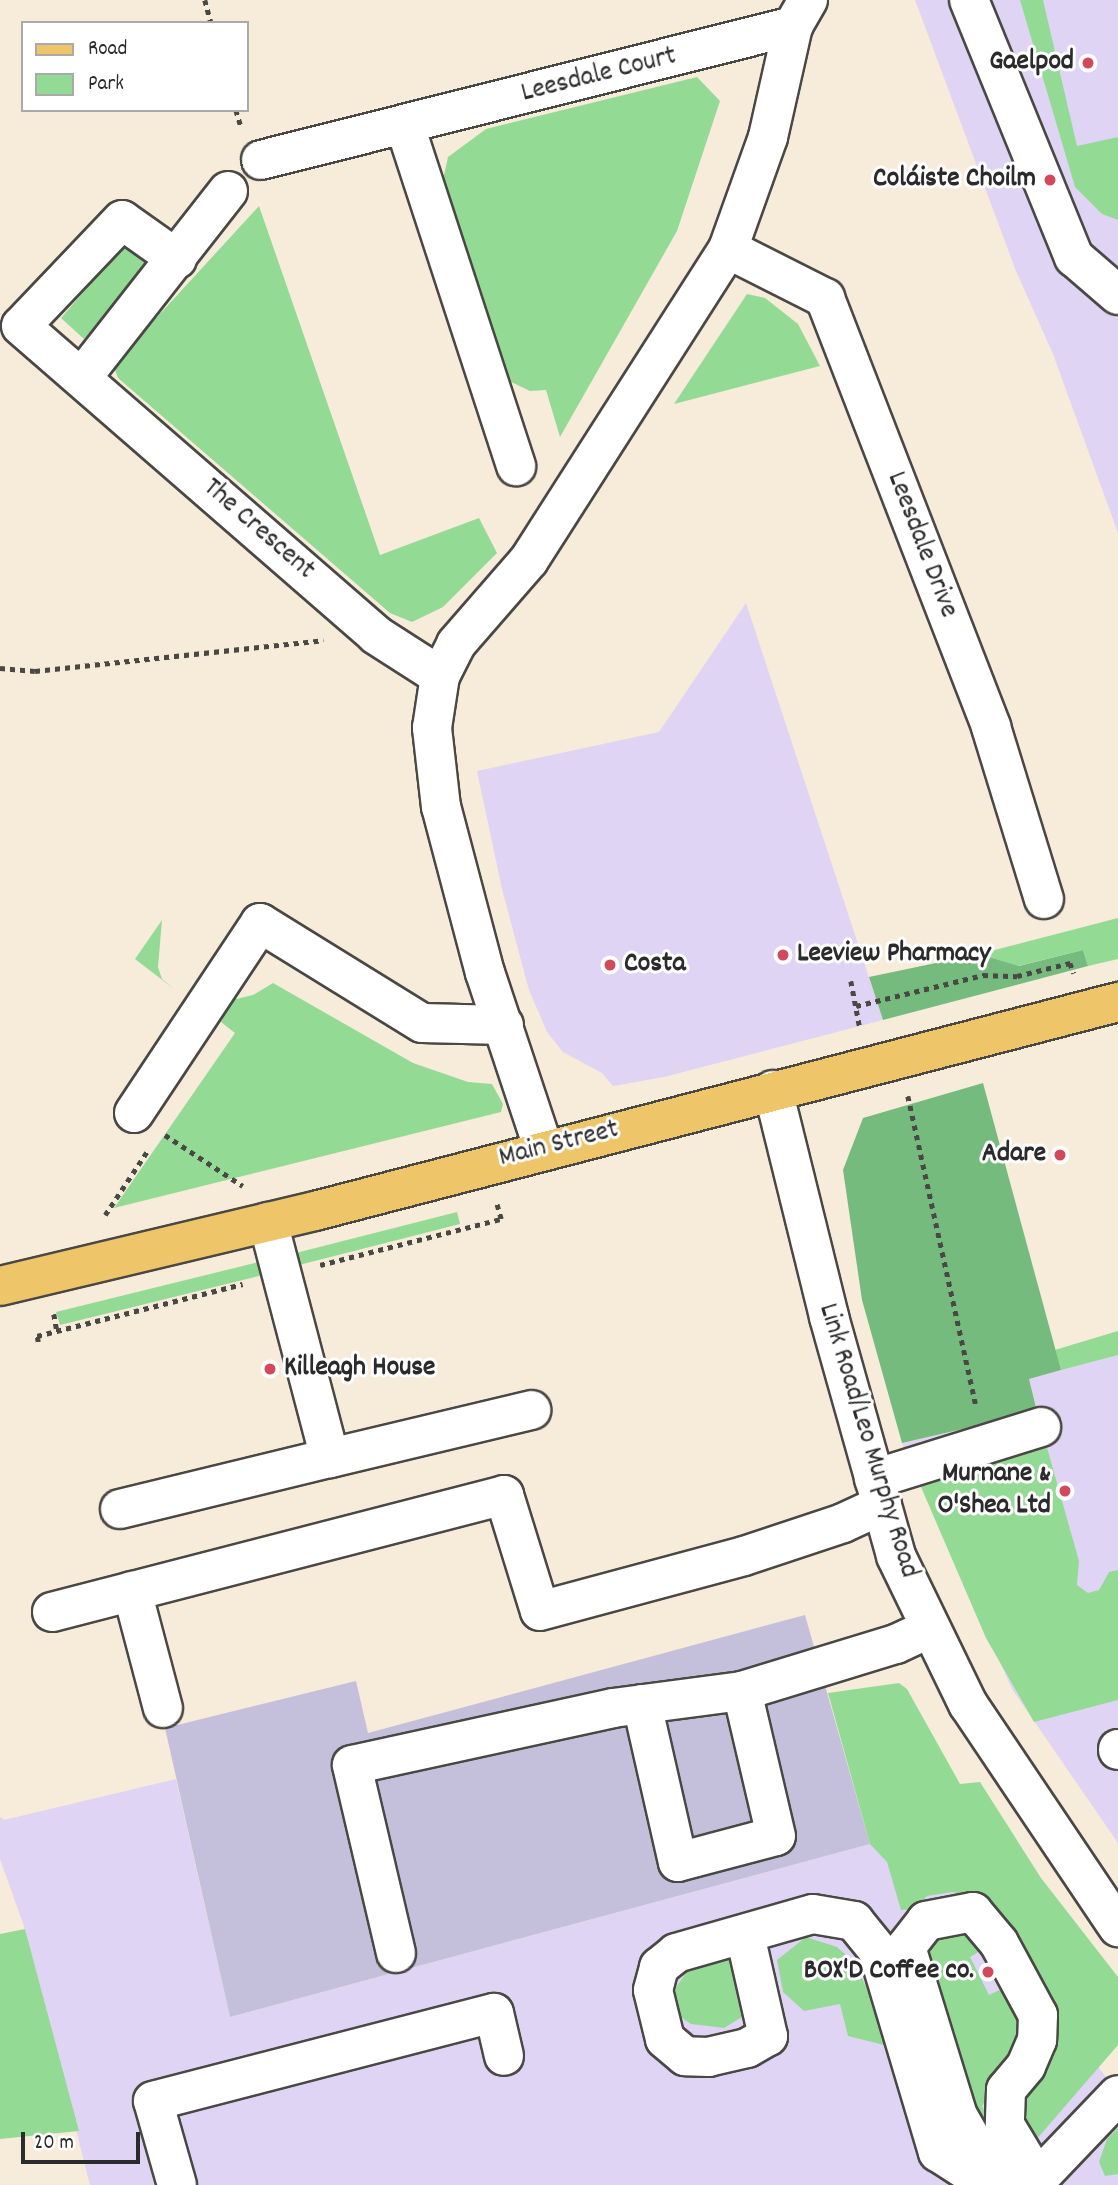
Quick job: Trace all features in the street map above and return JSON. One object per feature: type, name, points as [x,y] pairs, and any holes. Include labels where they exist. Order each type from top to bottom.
[{"type":"main road","name":"Main Street","points":[[0,1286],[268,1222],[1118,1002]]},
{"type":"street","points":[[969,0],[1074,257],[1118,295]]},
{"type":"street","points":[[544,1150],[485,973],[441,807],[432,728],[440,676],[456,644],[529,560],[728,249],[768,137],[801,13]]},
{"type":"street","name":"Leesdale Court","points":[[261,160],[405,126],[801,13]]},
{"type":"street","points":[[405,126],[516,466]]},
{"type":"street","points":[[83,376],[228,191]]},
{"type":"street","name":"The Crescent","points":[[177,259],[122,220],[21,326],[83,376],[376,635],[440,676]]},
{"type":"street","name":"Leesdale Drive","points":[[728,249],[825,298],[991,727],[1044,898]]},
{"type":"street","points":[[134,1113],[260,923],[422,1023],[504,1025]]},
{"type":"street","name":"Link Road/Leo Murphy Road","points":[[773,1090],[786,1152],[897,1556],[928,1629],[1010,1771],[1117,1924]]},
{"type":"street","points":[[268,1222],[330,1458]]},
{"type":"street","points":[[120,1509],[531,1410]]},
{"type":"street","points":[[52,1612],[504,1495],[540,1611],[744,1556],[843,1523],[878,1492],[985,1442],[1041,1427]]},
{"type":"street","points":[[132,1591],[163,1708]]},
{"type":"street","points":[[396,1952],[352,1765],[642,1704],[742,1691],[896,1644],[928,1629]]},
{"type":"street","points":[[642,1704],[678,1862],[776,1836],[742,1691]]},
{"type":"street","points":[[974,1912],[999,1943],[1038,2015],[1037,2040],[1026,2066],[1006,2090],[1004,2124],[1046,2180],[976,2147],[958,2116],[905,1947],[926,1921],[974,1912]]},
{"type":"street","points":[[746,1935],[813,1913],[854,1922],[878,1951],[938,2152],[989,2185]]},
{"type":"street","points":[[177,2185],[153,2101],[494,2013],[504,2056]]},
{"type":"street","points":[[1046,2180],[1118,2095]]},
{"type":"path","points":[[205,0],[210,21]]},
{"type":"path","points":[[0,668],[35,671],[376,635]]},
{"type":"path","points":[[856,1006],[983,975],[1017,976],[1070,963],[1077,979]]},
{"type":"path","points":[[851,981],[862,1036]]},
{"type":"path","points":[[907,1092],[985,1442]]},
{"type":"path","points":[[105,1215],[160,1131],[243,1187]]},
{"type":"path","points":[[52,1308],[57,1331]]},
{"type":"shaded area","name":"Coláiste Choilm","points":[[915,0],[1118,0],[1118,533],[1053,354],[1016,271]]},
{"type":"shaded area","points":[[746,603],[883,1020],[664,1077],[613,1086],[602,1073],[563,1052],[547,1032],[529,990],[502,889],[477,771],[659,732]]},
{"type":"shaded area","points":[[1118,1331],[1118,1843],[1012,1689],[902,1443],[1037,1412],[1028,1379],[1061,1370],[1055,1350]]},
{"type":"shaded area","points":[[805,1615],[870,1844],[230,2017],[165,1728],[356,1681],[368,1733]]},
{"type":"shaded area","points":[[176,1779],[230,2017],[870,1844],[960,1784],[1099,2068],[1118,2092],[1118,2185],[90,2185],[25,1929],[0,1859],[0,1817],[4,1820]]},
{"type":"green space","points":[[1020,0],[1043,0],[1077,146],[1118,137],[1118,220],[1102,214],[1075,187]]},
{"type":"green space","points":[[697,77],[720,101],[677,231],[560,437],[546,390],[530,391],[507,380],[442,184],[448,157],[486,129]]},
{"type":"green space","points":[[259,206],[380,555],[479,518],[497,553],[443,607],[412,622],[390,613],[118,378],[113,365]]},
{"type":"green space","points":[[124,245],[148,264],[84,339],[61,318]]},
{"type":"green space","points":[[747,294],[765,298],[798,324],[820,366],[674,404]]},
{"type":"green space","points":[[1118,918],[1118,959],[1088,966],[1083,950],[1018,966],[979,954]]},
{"type":"green space","points":[[162,920],[158,967],[162,979],[174,989],[135,959]]},
{"type":"green space","points":[[1083,950],[1088,966],[883,1020],[869,977],[979,954],[1019,966]]},
{"type":"green space","points":[[273,983],[413,1063],[468,1082],[492,1084],[503,1104],[501,1112],[114,1208],[235,1033],[221,1022],[232,1000],[253,995]]},
{"type":"green space","points":[[983,1083],[1061,1370],[1029,1379],[1037,1412],[902,1443],[862,1300],[843,1170],[863,1118]]},
{"type":"green space","points":[[457,1212],[460,1224],[291,1267],[288,1255]]},
{"type":"green space","points":[[271,1259],[275,1272],[60,1325],[56,1312]]},
{"type":"green space","points":[[1118,1331],[1118,1355],[1061,1370],[1055,1350]]},
{"type":"green space","points":[[1046,1444],[1079,1561],[1077,1585],[1088,1593],[1099,1590],[1109,1572],[1118,1570],[1118,1700],[1034,1722],[986,1638],[921,1487],[935,1474]]},
{"type":"green space","points":[[899,1683],[907,1689],[960,1784],[980,1782],[1041,1878],[1118,1977],[1118,2045],[1029,2148],[1013,2115],[1035,2076],[984,1898],[952,1892],[927,1896],[915,1909],[901,1910],[887,1862],[870,1844],[828,1693]]},
{"type":"green space","points":[[961,1927],[985,1948],[970,1957],[989,1995],[1008,1986],[1027,2032],[982,2106],[994,2134],[975,2129],[924,1983],[926,1945],[940,1931]]},
{"type":"green space","points":[[25,1929],[79,2131],[0,2139],[0,1934]]},
{"type":"green space","points":[[806,1937],[837,1947],[854,1962],[871,1997],[884,2045],[848,2036],[840,2004],[804,2011],[783,1992],[777,1960]]},
{"type":"green space","points":[[733,1953],[747,1999],[742,2017],[724,2028],[691,2024],[681,2017],[674,1990],[689,1969]]},
{"type":"green space","points":[[1118,2128],[1118,2174],[1105,2176],[1099,2162],[1107,2139]]},
{"type":"place","name":"Gaelpod","points":[[1088,63]]},
{"type":"place","name":"Coláiste Choilm","points":[[1050,180]]},
{"type":"place","name":"Leeview Pharmacy","points":[[783,955]]},
{"type":"place","name":"Costa","points":[[610,965]]},
{"type":"place","name":"Adare","points":[[1060,1155]]},
{"type":"place","name":"Killeagh House","points":[[270,1369]]},
{"type":"place","name":"Murnane & O'Shea Ltd","points":[[1065,1491]]},
{"type":"place","name":"BOX'D Coffee co.","points":[[988,1972]]}]
